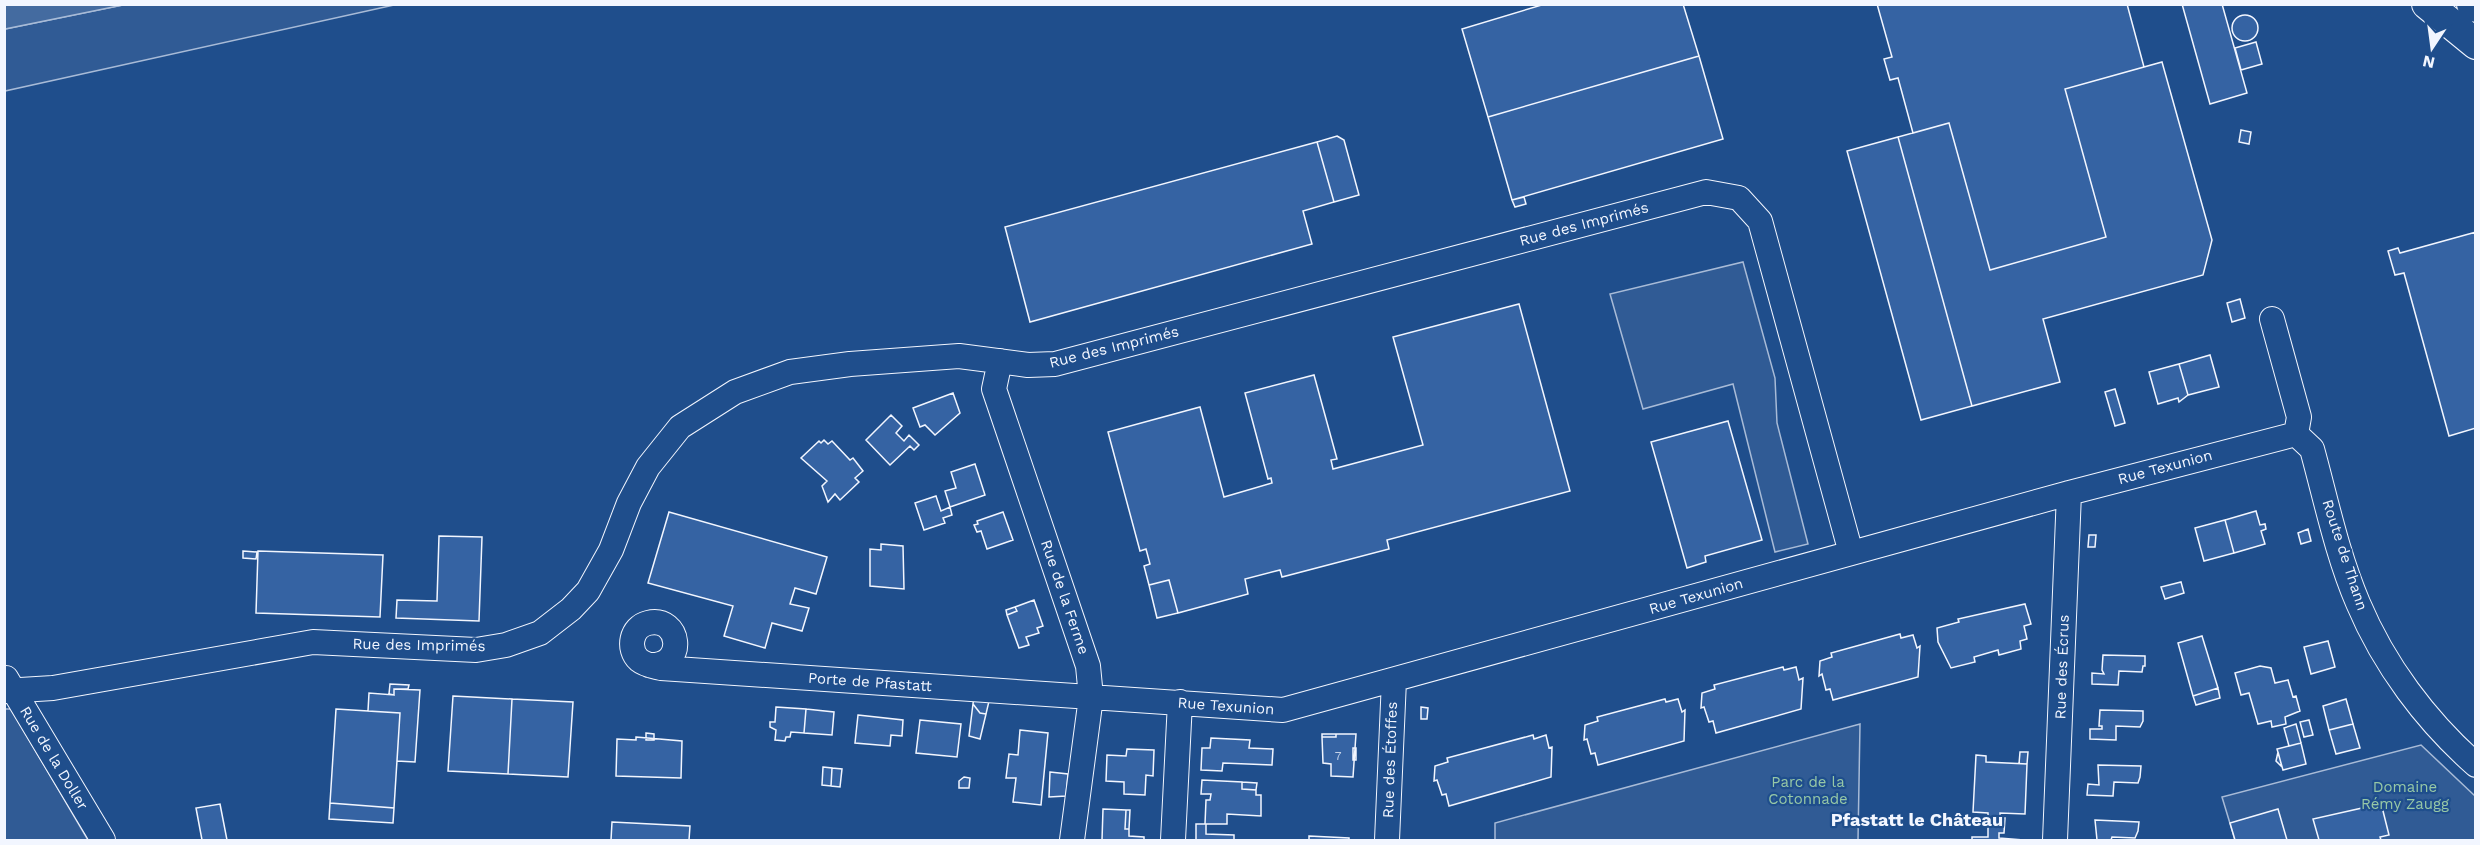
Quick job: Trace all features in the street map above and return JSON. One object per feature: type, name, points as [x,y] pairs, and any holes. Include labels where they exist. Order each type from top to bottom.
[{"type":"main road","points":[[2427,4],[2475,44]]},
{"type":"street","name":"Rue des Imprimés","points":[[8,686],[53,688],[314,642],[476,650],[506,645],[540,633],[571,609],[588,591],[611,550],[629,503],[648,466],[680,427],[735,392],[790,372],[850,364],[959,357],[1028,365],[1055,364],[1706,192],[1739,198],[1760,221],[1851,554]]},
{"type":"street","points":[[2272,319],[2299,417],[2296,434]]},
{"type":"street","name":"Rue de la Ferme","points":[[1000,362],[994,389],[1088,666],[1091,697],[1072,840]]},
{"type":"street","name":"Rue Texunion","points":[[1091,697],[1283,710],[2069,493],[2296,434]]},
{"type":"street","name":"Route de Thann","points":[[2296,434],[2312,449],[2358,603],[2393,671],[2450,743],[2475,765]]},
{"type":"street","name":"Rue des Écrus","points":[[2055,840],[2069,493]]},
{"type":"street","name":"Porte de Pfastatt","points":[[649,665],[673,669],[1091,697]]},
{"type":"street","name":"Rue des Étoffes","points":[[1387,840],[1394,680]]},
{"type":"street","name":"Rue de la Doller","points":[[8,686],[103,840]]},
{"type":"street","points":[[1173,840],[1180,702]]},
{"type":"shaded area","points":[[5,4],[123,4],[123,5],[5,29]]},
{"type":"shaded area","points":[[123,5],[394,5],[5,91],[5,29]]},
{"type":"shaded area","points":[[1743,262],[1775,378],[1777,423],[1808,544],[1775,552],[1733,384],[1643,409],[1610,294]]},
{"type":"shaded area","points":[[4,709],[11,709],[88,840],[5,840]]},
{"type":"shaded area","name":"Parc de la Cotonnade","points":[[1860,724],[1858,840],[1495,840],[1495,823]]},
{"type":"shaded area","name":"Domaine Rémy Zaugg","points":[[2421,745],[2475,796],[2475,840],[2235,840],[2222,797]]},
{"type":"building","points":[[1545,4],[1683,4],[1699,56],[1488,117],[1462,29]]},
{"type":"building","points":[[1877,4],[2127,4],[2144,67],[2065,89],[2106,237],[1990,270],[1949,123],[1913,133],[1898,78],[1890,80],[1884,59],[1892,57]]},
{"type":"building","points":[[2182,4],[2222,4],[2247,93],[2210,104]]},
{"type":"building","points":[[2245,15],[2254,19],[2258,28],[2254,37],[2245,41],[2236,37],[2232,28],[2236,19]]},
{"type":"building","points":[[2256,42],[2262,64],[2241,70],[2235,48]]},
{"type":"building","points":[[1699,56],[1723,139],[1512,200],[1488,117]]},
{"type":"building","points":[[2162,62],[2212,240],[2203,275],[2043,319],[2060,382],[1972,406],[1898,137],[1949,123],[1990,270],[2106,237],[2065,89]]},
{"type":"building","points":[[2241,130],[2251,132],[2249,144],[2239,142]]},
{"type":"building","points":[[1337,136],[1344,140],[1359,195],[1334,202],[1317,142]]},
{"type":"building","points":[[1898,137],[1972,406],[1921,420],[1847,151]]},
{"type":"building","points":[[1317,142],[1334,202],[1303,211],[1312,244],[1030,322],[1005,227]]},
{"type":"building","points":[[1524,197],[1526,204],[1515,207],[1512,200]]},
{"type":"building","points":[[2476,232],[2476,428],[2449,436],[2404,273],[2395,275],[2388,251],[2398,248],[2400,253]]},
{"type":"building","points":[[2240,299],[2245,318],[2232,322],[2227,303]]},
{"type":"building","points":[[1519,304],[1570,491],[1387,540],[1389,549],[1282,577],[1280,570],[1245,579],[1248,594],[1178,613],[1169,580],[1149,585],[1144,566],[1150,564],[1146,549],[1140,551],[1108,432],[1200,407],[1224,497],[1272,483],[1271,478],[1268,479],[1245,393],[1314,375],[1337,459],[1331,460],[1333,469],[1423,445],[1393,337]]},
{"type":"building","points":[[2210,355],[2219,387],[2188,395],[2179,364]]},
{"type":"building","points":[[2179,364],[2188,395],[2179,402],[2178,398],[2158,404],[2149,372]]},
{"type":"building","points":[[2115,389],[2125,423],[2115,426],[2105,392]]},
{"type":"building","points":[[953,393],[960,413],[935,435],[925,425],[920,427],[913,408]]},
{"type":"building","points":[[891,415],[902,426],[896,433],[904,441],[909,435],[919,445],[914,450],[910,446],[890,465],[866,440]]},
{"type":"building","points":[[1728,421],[1762,540],[1705,556],[1706,562],[1687,568],[1651,442]]},
{"type":"building","points":[[824,440],[828,444],[832,441],[850,460],[853,458],[863,471],[855,478],[859,482],[840,500],[835,494],[828,502],[822,486],[827,481],[801,458],[819,441],[821,443]]},
{"type":"building","points":[[975,464],[985,495],[950,507],[945,491],[956,488],[951,472]]},
{"type":"building","points":[[936,496],[941,511],[950,507],[952,515],[943,518],[945,523],[924,530],[915,503]]},
{"type":"building","points":[[2256,511],[2260,525],[2265,524],[2266,529],[2261,531],[2265,544],[2234,553],[2225,520]]},
{"type":"building","points":[[669,512],[827,557],[816,594],[795,588],[790,604],[809,608],[802,631],[772,623],[765,648],[724,636],[733,606],[648,583]]},
{"type":"building","points":[[1003,512],[1013,540],[987,549],[981,531],[977,532],[974,525],[978,524],[977,521]]},
{"type":"building","points":[[2225,520],[2234,553],[2204,561],[2195,528]]},
{"type":"building","points":[[2308,529],[2311,541],[2301,544],[2298,533]]},
{"type":"building","points":[[2089,535],[2096,535],[2095,547],[2088,547]]},
{"type":"building","points":[[439,536],[482,537],[479,621],[396,618],[397,600],[437,601]]},
{"type":"building","points":[[881,544],[903,546],[904,589],[870,586],[870,549],[881,550]]},
{"type":"building","points":[[243,551],[257,552],[256,559],[243,558]]},
{"type":"building","points":[[258,551],[383,555],[380,617],[256,613]]},
{"type":"building","points":[[1169,580],[1178,613],[1157,618],[1149,585]]},
{"type":"building","points":[[2181,582],[2184,593],[2165,599],[2161,587]]},
{"type":"building","points":[[1034,600],[1043,626],[1037,628],[1039,633],[1026,637],[1029,645],[1019,648],[1007,615],[1017,611],[1015,607]]},
{"type":"building","points":[[2025,604],[2031,624],[2024,626],[2027,639],[2020,641],[2021,649],[1999,655],[1998,650],[1974,657],[1975,662],[1951,668],[1938,642],[1937,628],[1959,622],[1958,619]]},
{"type":"building","points":[[1015,607],[1017,611],[1007,615],[1006,610]]},
{"type":"building","points":[[1900,634],[1901,638],[1913,635],[1917,648],[1920,646],[1918,677],[1833,700],[1830,689],[1826,690],[1822,674],[1819,676],[1820,661],[1832,657],[1831,653]]},
{"type":"building","points":[[2202,636],[2218,688],[2193,696],[2178,643]]},
{"type":"building","points":[[2328,641],[2335,667],[2311,674],[2304,647]]},
{"type":"building","points":[[2103,655],[2145,656],[2145,666],[2142,672],[2119,671],[2118,685],[2092,684],[2092,673],[2104,674]]},
{"type":"building","points":[[2260,666],[2271,668],[2275,683],[2288,680],[2293,697],[2296,696],[2300,711],[2285,717],[2286,724],[2272,727],[2271,721],[2258,724],[2249,693],[2241,695],[2235,673]]},
{"type":"building","points":[[1783,667],[1784,670],[1796,667],[1799,680],[1803,678],[1801,709],[1716,733],[1713,721],[1709,722],[1704,707],[1701,708],[1702,693],[1715,689],[1714,685]]},
{"type":"building","points":[[390,684],[409,685],[408,689],[394,689],[394,695],[389,694]]},
{"type":"building","points":[[2218,688],[2220,698],[2196,705],[2193,696]]},
{"type":"building","points":[[394,689],[420,690],[415,762],[397,761],[400,713],[368,711],[369,693],[394,695]]},
{"type":"building","points":[[453,696],[512,699],[508,774],[448,771]]},
{"type":"building","points":[[974,696],[990,697],[986,714],[980,713],[973,704]]},
{"type":"building","points":[[512,699],[573,702],[568,777],[508,774]]},
{"type":"building","points":[[1665,699],[1666,702],[1678,699],[1682,712],[1685,710],[1684,741],[1598,765],[1595,753],[1591,754],[1587,739],[1584,740],[1585,725],[1598,721],[1597,717]]},
{"type":"building","points":[[2346,699],[2353,724],[2329,730],[2323,706]]},
{"type":"building","points":[[973,704],[980,713],[986,714],[980,739],[969,736]]},
{"type":"building","points":[[776,707],[806,709],[804,733],[791,732],[790,737],[786,737],[785,741],[775,740],[776,730],[770,727],[770,722],[775,722]]},
{"type":"building","points":[[1421,707],[1428,708],[1427,719],[1421,719]]},
{"type":"building","points":[[336,709],[400,713],[394,808],[330,803]]},
{"type":"building","points":[[806,709],[834,712],[832,735],[804,733]]},
{"type":"building","points":[[2100,710],[2143,711],[2143,721],[2140,727],[2116,726],[2116,740],[2090,739],[2090,729],[2102,729],[2102,726],[2099,726]]},
{"type":"building","points":[[858,715],[903,720],[902,736],[891,735],[890,746],[855,743]]},
{"type":"building","points":[[920,720],[961,724],[957,757],[916,753]]},
{"type":"building","points":[[2309,720],[2313,735],[2304,737],[2300,722]]},
{"type":"building","points":[[2296,724],[2301,743],[2289,746],[2284,728]]},
{"type":"building","points":[[2353,724],[2360,748],[2336,754],[2329,730]]},
{"type":"building","points":[[1020,730],[1048,733],[1041,805],[1013,802],[1016,778],[1006,778],[1009,754],[1018,755]]},
{"type":"building","points":[[646,733],[654,734],[654,740],[646,740]]},
{"type":"building","points":[[1322,734],[1336,734],[1336,737],[1322,737]]},
{"type":"building","points":[[1336,734],[1356,734],[1353,777],[1331,776],[1331,764],[1323,763],[1322,737],[1336,737]]},
{"type":"building","points":[[1533,735],[1534,739],[1546,735],[1549,748],[1552,747],[1551,777],[1449,806],[1446,794],[1442,795],[1437,780],[1434,781],[1435,766],[1448,762],[1447,758]]},
{"type":"building","points":[[636,737],[682,741],[681,778],[616,776],[617,739],[636,740]]},
{"type":"building","points":[[1211,738],[1250,740],[1249,748],[1273,749],[1272,765],[1223,763],[1222,771],[1201,770],[1202,748],[1210,748]]},
{"type":"building","points":[[2301,743],[2306,764],[2283,770],[2277,749]]},
{"type":"building","points":[[1353,748],[1356,748],[1356,760],[1353,760]]},
{"type":"building","points":[[1127,749],[1154,750],[1153,776],[1146,775],[1145,795],[1124,794],[1124,782],[1106,781],[1107,755],[1126,756]]},
{"type":"building","points":[[2020,752],[2028,752],[2027,764],[2019,764]]},
{"type":"building","points":[[2278,752],[2282,767],[2276,761]]},
{"type":"building","points":[[1976,755],[1986,756],[1986,762],[2027,764],[2025,814],[2000,813],[2000,818],[2005,818],[2004,833],[1999,833],[1999,838],[2024,840],[1972,840],[1972,837],[1988,837],[1988,813],[1973,812]]},
{"type":"building","points":[[2098,765],[2141,766],[2138,783],[2114,782],[2113,796],[2087,795],[2088,784],[2099,785]]},
{"type":"building","points":[[823,767],[832,768],[831,786],[822,785]]},
{"type":"building","points":[[832,768],[842,769],[840,787],[831,786]]},
{"type":"building","points":[[1050,772],[1068,774],[1066,796],[1049,797]]},
{"type":"building","points":[[964,777],[970,778],[969,788],[959,788],[959,781]]},
{"type":"building","points":[[1202,780],[1242,782],[1242,789],[1256,790],[1256,795],[1261,795],[1261,816],[1227,814],[1227,824],[1205,824],[1206,800],[1210,800],[1211,794],[1201,794]]},
{"type":"building","points":[[1242,782],[1257,783],[1256,790],[1242,789]]},
{"type":"building","points":[[330,803],[394,808],[393,823],[329,819]]},
{"type":"building","points":[[220,804],[227,840],[202,840],[196,808]]},
{"type":"building","points":[[2371,806],[2371,810],[2382,807],[2389,835],[2380,837],[2381,840],[2319,840],[2313,819]]},
{"type":"building","points":[[1103,809],[1126,810],[1125,829],[1129,829],[1129,836],[1144,837],[1144,840],[1102,840]]},
{"type":"building","points":[[2278,809],[2287,840],[2235,840],[2230,823]]},
{"type":"building","points":[[1126,810],[1130,810],[1129,829],[1125,829]]},
{"type":"building","points":[[2095,820],[2139,822],[2135,838],[2112,837],[2111,840],[2097,840]]},
{"type":"building","points":[[612,822],[690,826],[689,840],[611,840]]},
{"type":"building","points":[[1196,824],[1206,824],[1206,834],[1234,835],[1234,840],[1196,840]]},
{"type":"building","points":[[1309,836],[1349,838],[1349,840],[1309,840]]},
{"type":"district","name":"Pfastatt le Château","points":[[1917,820]]}]
